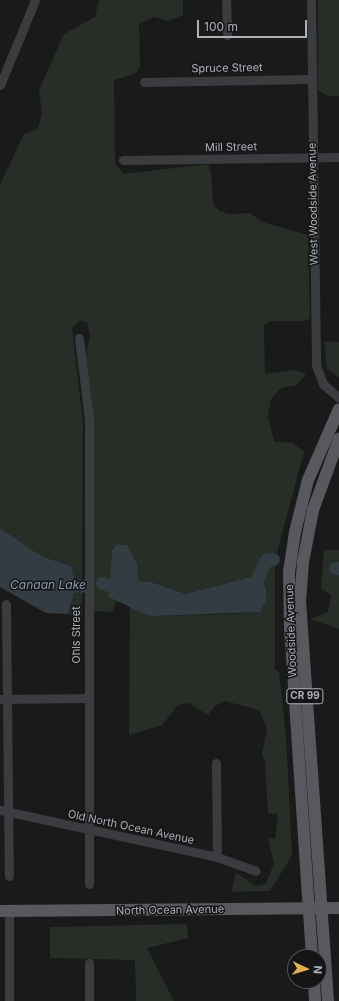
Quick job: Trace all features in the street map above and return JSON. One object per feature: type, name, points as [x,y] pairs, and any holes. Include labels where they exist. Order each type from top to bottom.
[{"type":"main road","name":"Woodside Avenue","points":[[308,909],[290,628],[289,572],[295,532],[308,480],[339,409]]},
{"type":"main road","name":"Woodside Avenue","points":[[323,909],[301,657],[300,602],[303,562],[313,510],[339,440]]},
{"type":"main road","name":"North Ocean Avenue","points":[[5,911],[339,908]]},
{"type":"main road","name":"CR 99","points":[[308,909],[311,949]]},
{"type":"main road","name":"CR 99","points":[[323,909],[328,1001]]},
{"type":"main road","points":[[314,989],[315,1001]]},
{"type":"street","points":[[0,85],[35,0]]},
{"type":"street","points":[[226,0],[227,35]]},
{"type":"street","name":"West Woodside Avenue","points":[[311,0],[316,366],[324,384],[339,398]]},
{"type":"street","name":"Spruce Street","points":[[144,82],[311,79]]},
{"type":"street","name":"Mill Street","points":[[123,160],[339,157]]},
{"type":"street","name":"Ohls Street","points":[[79,338],[89,419],[89,884]]},
{"type":"street","points":[[6,604],[3,699],[4,810],[9,876]]},
{"type":"street","points":[[3,699],[88,698]]},
{"type":"street","points":[[216,763],[217,857]]},
{"type":"street","name":"Old North Ocean Avenue","points":[[4,810],[88,830],[217,857],[256,871]]},
{"type":"street","points":[[5,911],[9,1001]]},
{"type":"street","points":[[89,1001],[90,963]]},
{"type":"street","points":[[4,1001],[15,1001]]},
{"type":"shaded area","points":[[99,0],[183,0],[183,15],[168,21],[154,17],[139,24],[140,67],[135,74],[114,80],[115,164],[124,174],[208,164],[211,173],[213,203],[219,211],[229,214],[250,213],[262,222],[308,235],[310,318],[305,321],[271,321],[264,325],[265,374],[296,370],[306,374],[297,385],[281,388],[271,399],[268,416],[274,442],[293,443],[304,452],[275,560],[275,669],[279,672],[286,736],[292,855],[270,891],[231,892],[236,873],[256,886],[266,884],[274,863],[268,838],[275,839],[278,814],[268,813],[265,761],[262,755],[267,728],[259,710],[225,701],[215,706],[208,715],[188,703],[178,705],[162,725],[129,735],[130,606],[153,616],[234,614],[260,612],[266,601],[250,577],[186,594],[151,582],[137,581],[137,564],[127,545],[117,544],[109,597],[117,600],[112,612],[92,611],[93,416],[86,356],[90,335],[87,322],[80,321],[72,328],[83,423],[82,617],[68,614],[76,586],[71,566],[41,556],[0,528],[0,185],[24,134],[38,129],[42,114],[39,90],[64,34],[95,17]]},
{"type":"shaded area","points":[[318,0],[339,0],[339,96],[328,96],[318,90]]},
{"type":"shaded area","points":[[324,341],[339,342],[339,377],[327,369]]},
{"type":"shaded area","points":[[324,550],[339,550],[339,629],[310,619],[328,612],[331,595],[321,589]]},
{"type":"shaded area","points":[[187,924],[188,938],[147,948],[174,1001],[136,1001],[135,960],[50,958],[50,927]]},
{"type":"water","name":"Canaan Lake","points":[[0,528],[41,556],[71,566],[76,586],[68,614],[46,613],[0,587]]},
{"type":"water","points":[[117,544],[127,545],[137,564],[138,581],[151,582],[186,594],[250,577],[266,587],[266,601],[260,612],[153,616],[144,614],[109,597],[112,551]]},
{"type":"waterway","points":[[247,591],[252,590],[266,560],[273,559]]},
{"type":"waterway","points":[[102,583],[126,590]]},
{"type":"waterway","points":[[58,585],[82,586]]}]
